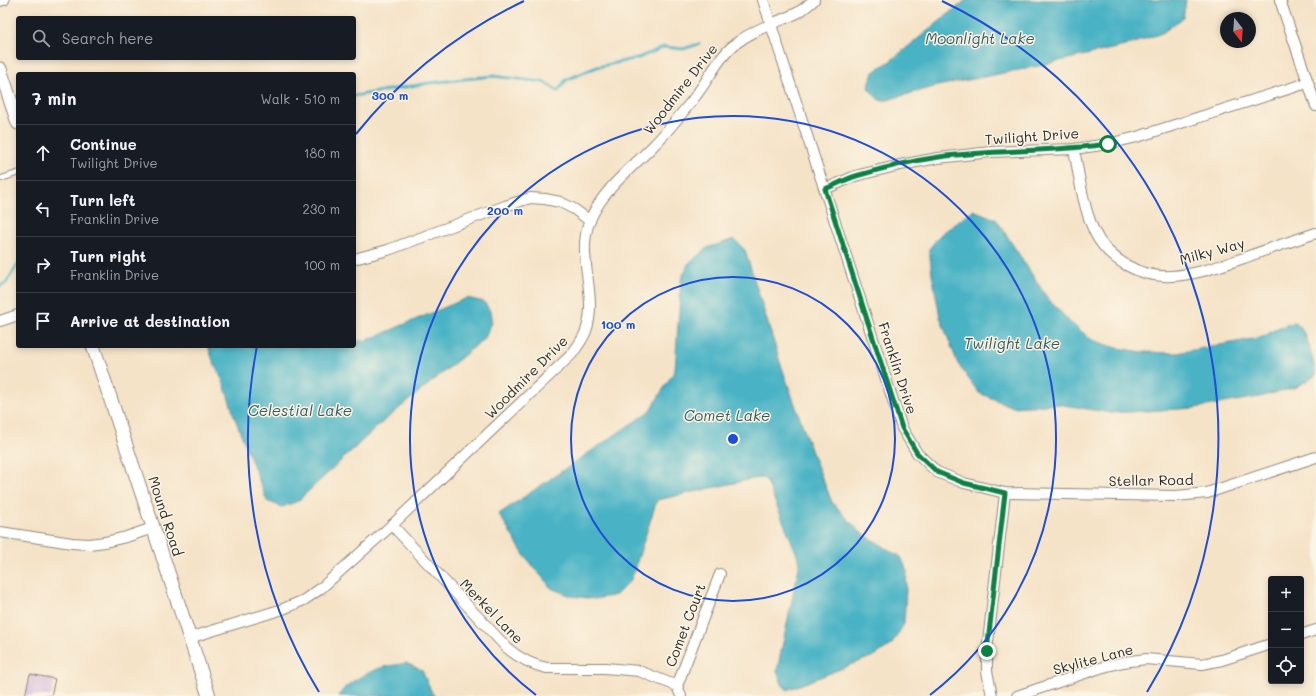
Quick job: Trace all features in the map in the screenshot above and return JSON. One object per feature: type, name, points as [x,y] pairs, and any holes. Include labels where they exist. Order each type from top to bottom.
[{"type":"street","points":[[0,2],[4,0]]},
{"type":"street","name":"Franklin Drive","points":[[763,0],[902,428],[917,453],[937,472],[964,483],[1005,493]]},
{"type":"street","name":"Woodmire Drive","points":[[189,638],[283,609],[304,600],[331,581],[572,354],[581,342],[586,331],[589,318],[590,305],[585,261],[585,242],[590,221],[600,202],[611,188],[655,144],[681,114],[698,93],[721,58],[735,44],[749,34],[798,12],[814,0]]},
{"type":"street","points":[[1280,0],[1316,106]]},
{"type":"street","points":[[0,70],[16,117]]},
{"type":"street","name":"Twilight Drive","points":[[825,189],[855,176],[900,165],[938,158],[991,152],[1074,149],[1108,144],[1137,137],[1307,82]]},
{"type":"street","name":"Milky Way","points":[[1074,149],[1088,214],[1095,232],[1103,246],[1114,257],[1129,266],[1146,273],[1170,276],[1192,274],[1215,268],[1316,233]]},
{"type":"street","points":[[356,258],[388,250],[530,198],[560,202],[574,209],[590,221]]},
{"type":"street","points":[[0,321],[16,316]]},
{"type":"street","name":"Mound Road","points":[[94,348],[208,696]]},
{"type":"street","name":"Stellar Road","points":[[1005,493],[1176,496],[1207,493],[1316,457]]},
{"type":"street","points":[[992,696],[987,671],[987,651],[1005,493]]},
{"type":"street","name":"Merkel Lane","points":[[392,525],[507,648],[518,657],[538,666],[547,668],[612,668],[638,671],[677,686]]},
{"type":"street","points":[[0,532],[72,543],[89,544],[126,537],[153,528]]},
{"type":"street","name":"Comet Court","points":[[677,686],[720,574]]},
{"type":"street","points":[[1304,633],[1316,630]]},
{"type":"street","name":"Skylite Lane","points":[[1016,696],[1100,668],[1123,662],[1146,659],[1202,664],[1222,660],[1268,645]]},
{"type":"street","points":[[677,686],[681,696]]},
{"type":"lane","points":[[0,178],[16,174]]},
{"type":"water","name":"Moonlight Lake","points":[[966,0],[1186,0],[1183,18],[1162,33],[1125,46],[1029,68],[937,86],[887,100],[879,100],[868,88],[873,72],[889,62]]},
{"type":"water","name":"Twilight Lake","points":[[973,210],[996,219],[1048,299],[1071,323],[1092,340],[1117,348],[1143,352],[1177,353],[1263,337],[1277,328],[1295,322],[1300,327],[1307,339],[1316,375],[1297,387],[1259,397],[1195,408],[1111,413],[1058,404],[1013,407],[979,393],[958,364],[940,317],[929,249],[940,235]]},
{"type":"water","name":"Comet Lake","points":[[734,239],[745,250],[780,362],[814,458],[832,502],[860,532],[901,557],[907,571],[904,624],[892,644],[876,655],[787,690],[782,684],[777,671],[800,562],[764,478],[752,479],[657,500],[631,580],[616,595],[595,599],[571,596],[551,588],[524,555],[499,514],[650,411],[675,370],[681,280],[688,264],[707,248]]},
{"type":"water","name":"Celestial Lake","points":[[467,298],[484,302],[490,311],[492,323],[485,338],[379,425],[298,501],[282,507],[267,501],[236,421],[223,381],[214,364],[209,348],[356,348],[356,341],[365,341]]},
{"type":"water","points":[[406,663],[422,670],[432,693],[435,696],[339,696],[342,691],[352,682],[372,671]]},
{"type":"building","points":[[30,674],[55,679],[51,696],[25,696]]},
{"type":"waterway","points":[[356,96],[429,83],[492,76],[544,82],[558,91],[566,80],[597,67],[638,58],[664,47],[683,49],[699,44]]},
{"type":"waterway","points":[[0,286],[6,283],[16,267]]},
{"type":"route","points":[[987,651],[1005,493],[964,483],[937,472],[917,453],[902,428],[825,189],[855,176],[900,165],[938,158],[991,152],[1074,149],[1108,144]]}]
